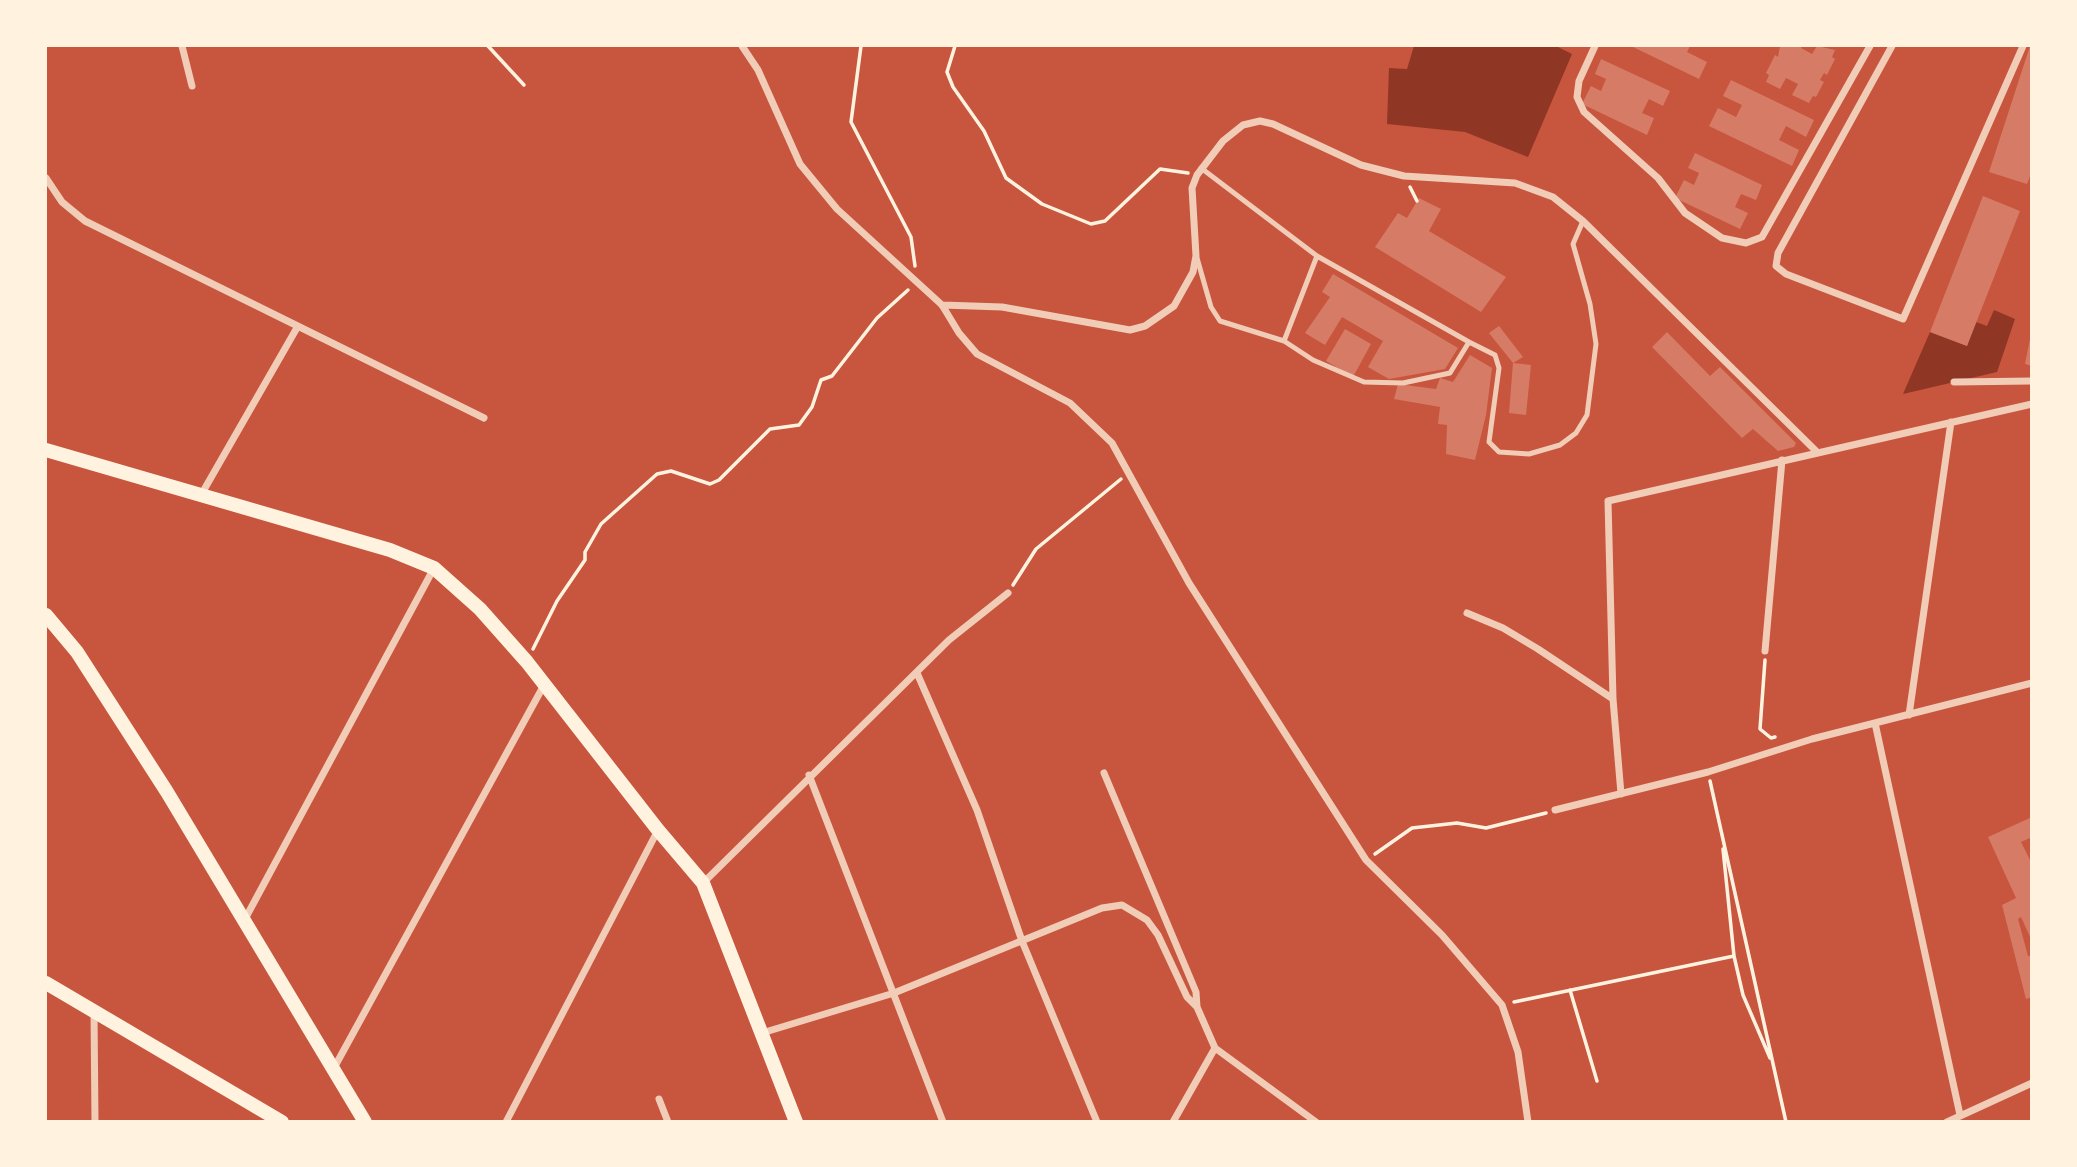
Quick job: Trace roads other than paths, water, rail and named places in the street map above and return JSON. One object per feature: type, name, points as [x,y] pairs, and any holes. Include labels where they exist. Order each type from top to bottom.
[{"type":"main road","points":[[46,450],[200,497],[319,528],[390,550],[434,568],[480,609],[527,662],[658,830],[703,883],[796,1122]]},
{"type":"main road","points":[[46,615],[77,652],[244,920],[365,1122]]},
{"type":"main road","points":[[46,983],[265,1117],[282,1122]]},
{"type":"street","points":[[181,46],[192,86]]},
{"type":"street","points":[[742,46],[758,70],[800,164],[837,209],[942,305],[976,354],[1070,403],[1112,443],[1189,583],[1366,860],[1442,935],[1502,1005],[1518,1052],[1528,1122]]},
{"type":"street","points":[[1595,46],[1579,81],[1577,97],[1584,113],[1658,178],[1685,213],[1722,237],[1746,243],[1762,237],[1870,46]]},
{"type":"street","points":[[1892,46],[1778,253],[1776,267],[1786,274],[1903,319],[2023,46]]},
{"type":"street","points":[[942,305],[1002,307],[1130,330],[1145,326],[1174,306],[1186,288],[1196,256],[1192,188],[1199,171],[1223,141],[1243,125],[1260,121],[1273,124],[1361,165],[1404,176],[1515,183],[1553,197],[1583,221],[1816,451]]},
{"type":"street","points":[[46,178],[62,202],[85,221],[484,418]]},
{"type":"street","points":[[200,497],[298,326]]},
{"type":"street","points":[[1954,382],[2032,381]]},
{"type":"street","points":[[1621,794],[1613,699],[1608,501],[1816,451],[2032,404]]},
{"type":"street","points":[[1909,715],[1951,422]]},
{"type":"street","points":[[1765,651],[1782,460]]},
{"type":"street","points":[[244,920],[434,568]]},
{"type":"street","points":[[703,883],[809,775],[949,640],[1008,593]]},
{"type":"street","points":[[1467,612],[1503,628],[1613,699]]},
{"type":"street","points":[[917,673],[977,810],[1022,941],[1097,1122]]},
{"type":"street","points":[[1555,810],[1708,772],[1875,723],[2032,683]]},
{"type":"street","points":[[334,1068],[544,685]]},
{"type":"street","points":[[1875,723],[1961,1115]]},
{"type":"street","points":[[1104,773],[1196,992],[1197,1007],[1215,1048],[1316,1122]]},
{"type":"street","points":[[809,775],[943,1122]]},
{"type":"street","points":[[506,1122],[658,830]]},
{"type":"street","points":[[762,1033],[894,993],[1102,908],[1122,905],[1136,910],[1147,920],[1158,935],[1186,996],[1197,1007]]},
{"type":"street","points":[[94,1012],[95,1122]]},
{"type":"street","points":[[1173,1122],[1215,1048]]},
{"type":"street","points":[[1947,1122],[2032,1083]]},
{"type":"street","points":[[659,1099],[668,1122]]},
{"type":"lane","points":[[1199,171],[1317,256],[1495,355],[1499,361],[1489,442],[1493,447],[1513,455],[1529,454],[1560,445],[1576,433],[1587,415],[1592,390],[1595,344],[1590,304],[1573,244],[1583,221]]},
{"type":"lane","points":[[1196,256],[1213,314],[1220,321],[1284,341],[1344,375],[1364,382],[1385,383],[1450,373],[1469,342]]},
{"type":"lane","points":[[1284,341],[1317,256]]}]
